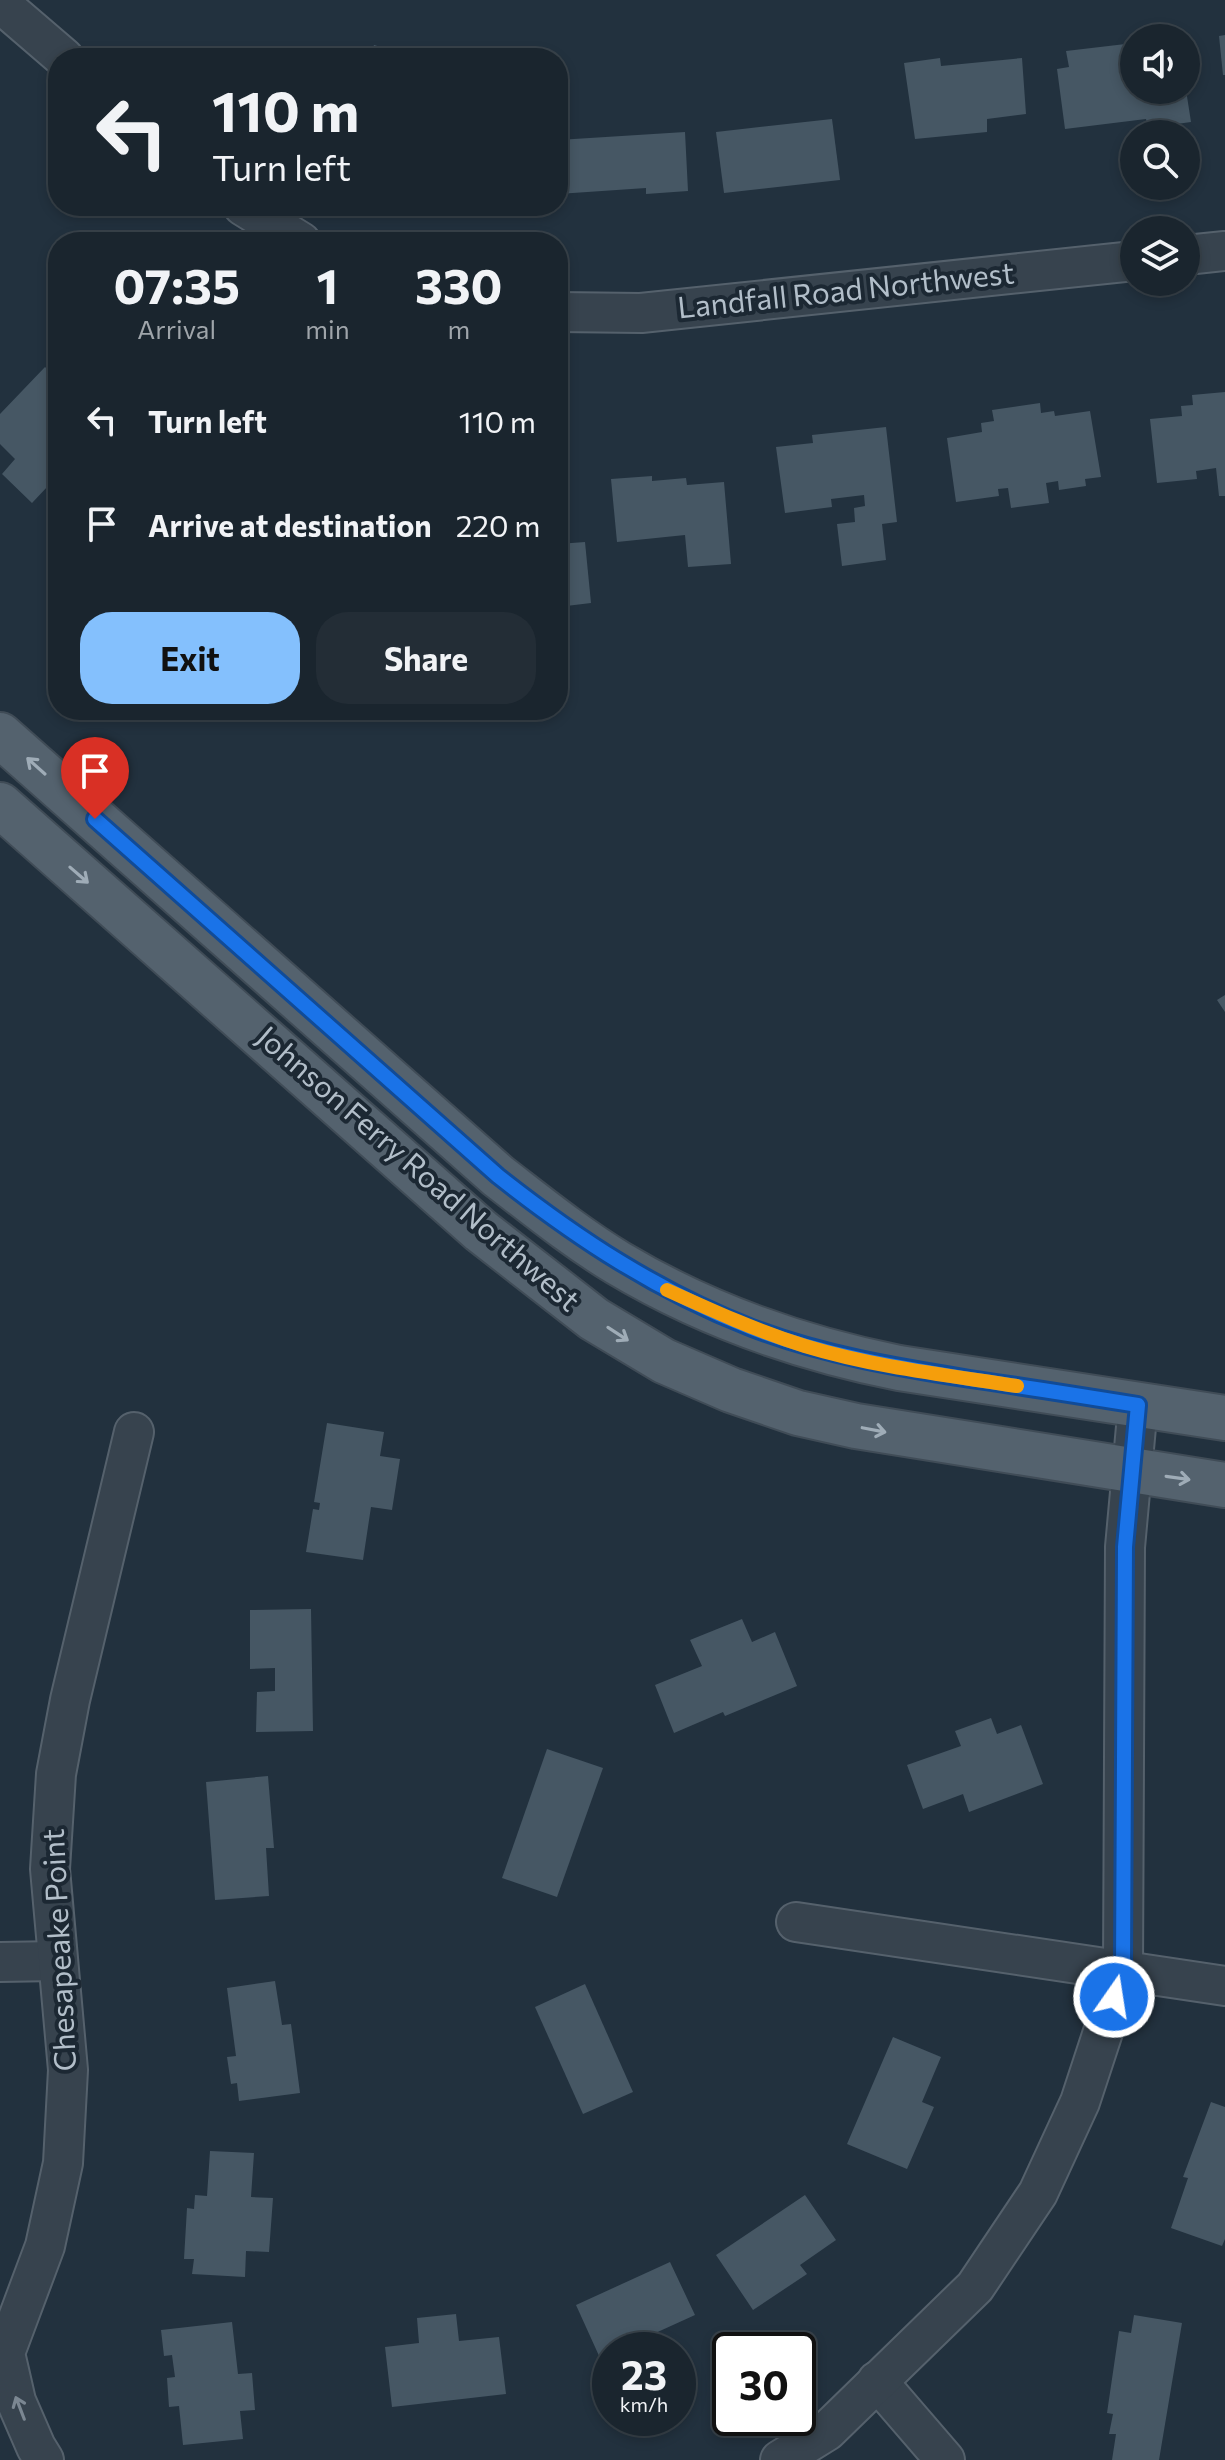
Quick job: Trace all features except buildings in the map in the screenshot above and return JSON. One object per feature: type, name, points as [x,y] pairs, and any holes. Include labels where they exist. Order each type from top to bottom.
[{"type":"main road","name":"Johnson Ferry Road Northwest","points":[[0,735],[498,1176],[553,1220],[657,1285],[753,1329],[807,1346],[899,1368],[1225,1418]]},
{"type":"main road","name":"Johnson Ferry Road Northwest","points":[[0,805],[481,1231],[582,1310],[664,1361],[731,1390],[798,1413],[917,1438],[1225,1485]]},
{"type":"street","points":[[0,3],[52,48]]},
{"type":"street","points":[[256,216],[284,232]]},
{"type":"street","points":[[1200,254],[1225,251]]},
{"type":"street","name":"Landfall Road Northwest","points":[[568,312],[641,313],[1120,262]]},
{"type":"street","points":[[780,2460],[827,2431],[975,2287],[1038,2193],[1080,2102],[1123,1971],[1125,1547],[1138,1405]]},
{"type":"street","name":"Chesapeake Point","points":[[44,2460],[16,2401],[3,2356],[45,2246],[63,2163],[68,2070],[50,1869],[56,1774],[70,1700],[134,1432]]},
{"type":"street","points":[[796,1922],[1225,1986]]},
{"type":"street","points":[[0,1962],[57,1961]]},
{"type":"street","points":[[877,2381],[945,2460]]},
{"type":"slow traffic","points":[[667,1290],[753,1329],[807,1346],[899,1368],[1017,1386]]},
{"type":"route","points":[[95,819],[498,1176],[553,1220],[657,1285],[753,1329],[851,1358],[1138,1405],[1125,1547],[1123,1971],[1114,1997]]}]
